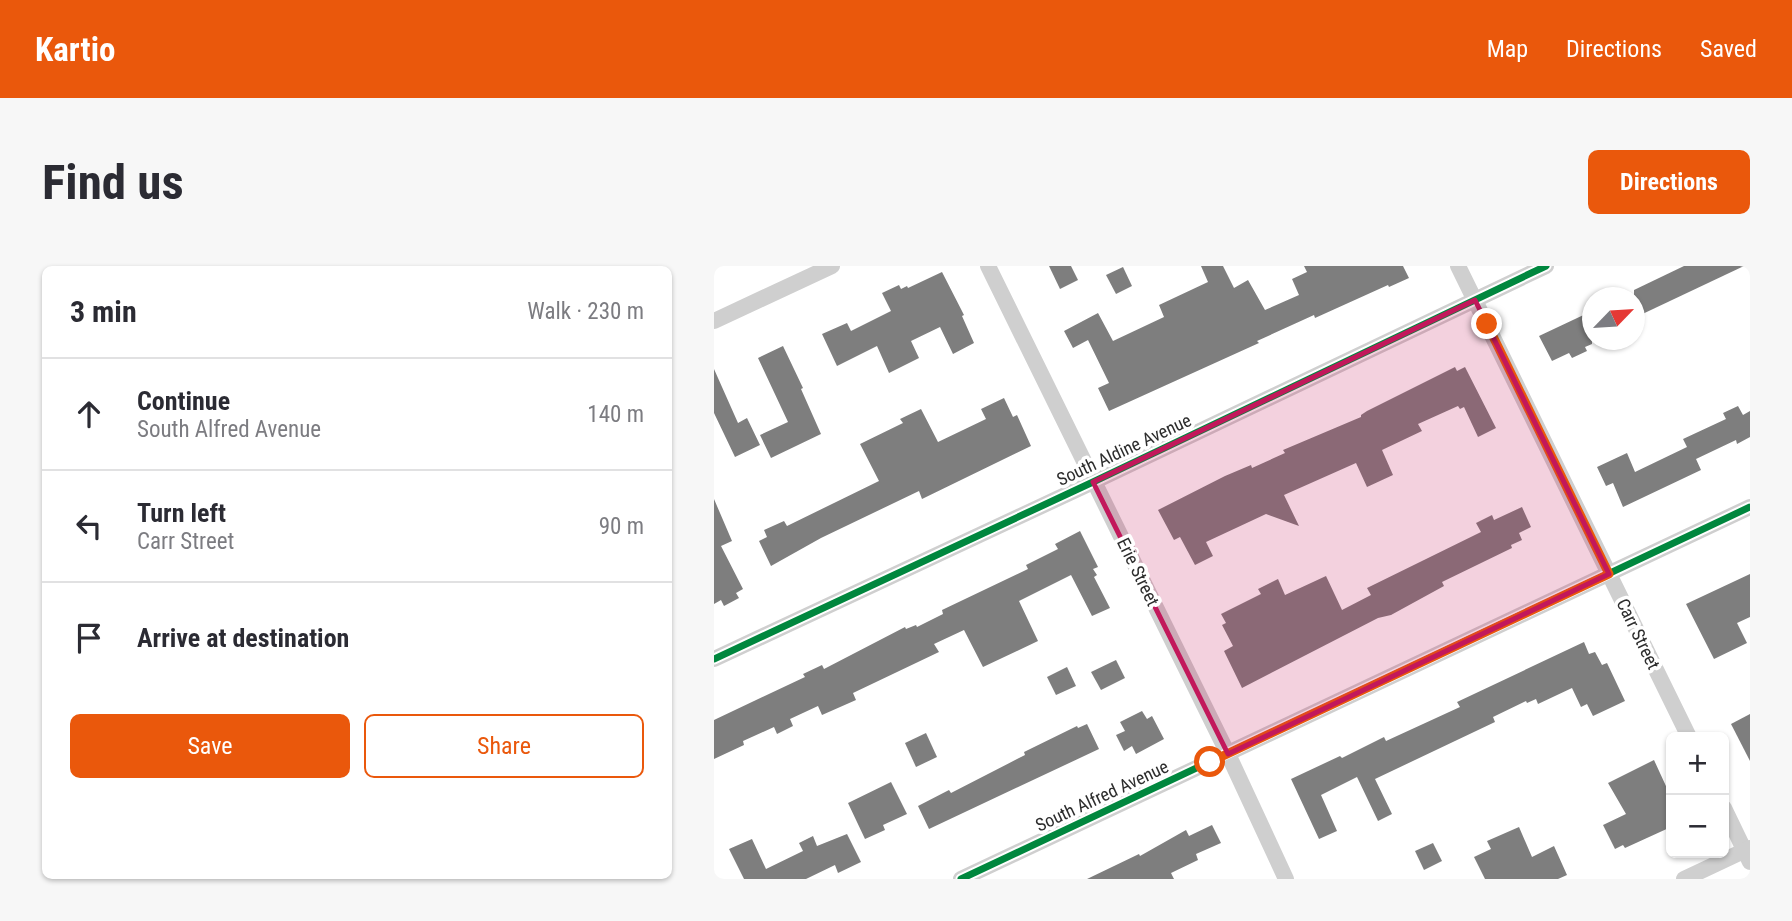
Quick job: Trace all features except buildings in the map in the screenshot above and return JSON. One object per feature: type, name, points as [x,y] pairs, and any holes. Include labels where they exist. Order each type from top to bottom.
[{"type":"street","points":[[714,321],[832,266]]},
{"type":"street","name":"Erie Street","points":[[988,266],[1228,754],[1286,879]]},
{"type":"street","name":"Carr Street","points":[[1458,266],[1687,732]]},
{"type":"street","name":"South Aldine Avenue","points":[[714,659],[1546,266]]},
{"type":"street","name":"South Alfred Avenue","points":[[961,879],[1750,507]]},
{"type":"street","points":[[1684,879],[1748,854],[1729,818]]},
{"type":"highlighted area","points":[[1475,300],[1609,574],[1228,754],[1093,482]]},
{"type":"cycle path","points":[[714,659],[1546,266]]},
{"type":"cycle path","points":[[961,879],[1750,507]]},
{"type":"route","points":[[1210,762],[1609,574],[1487,324]]}]
